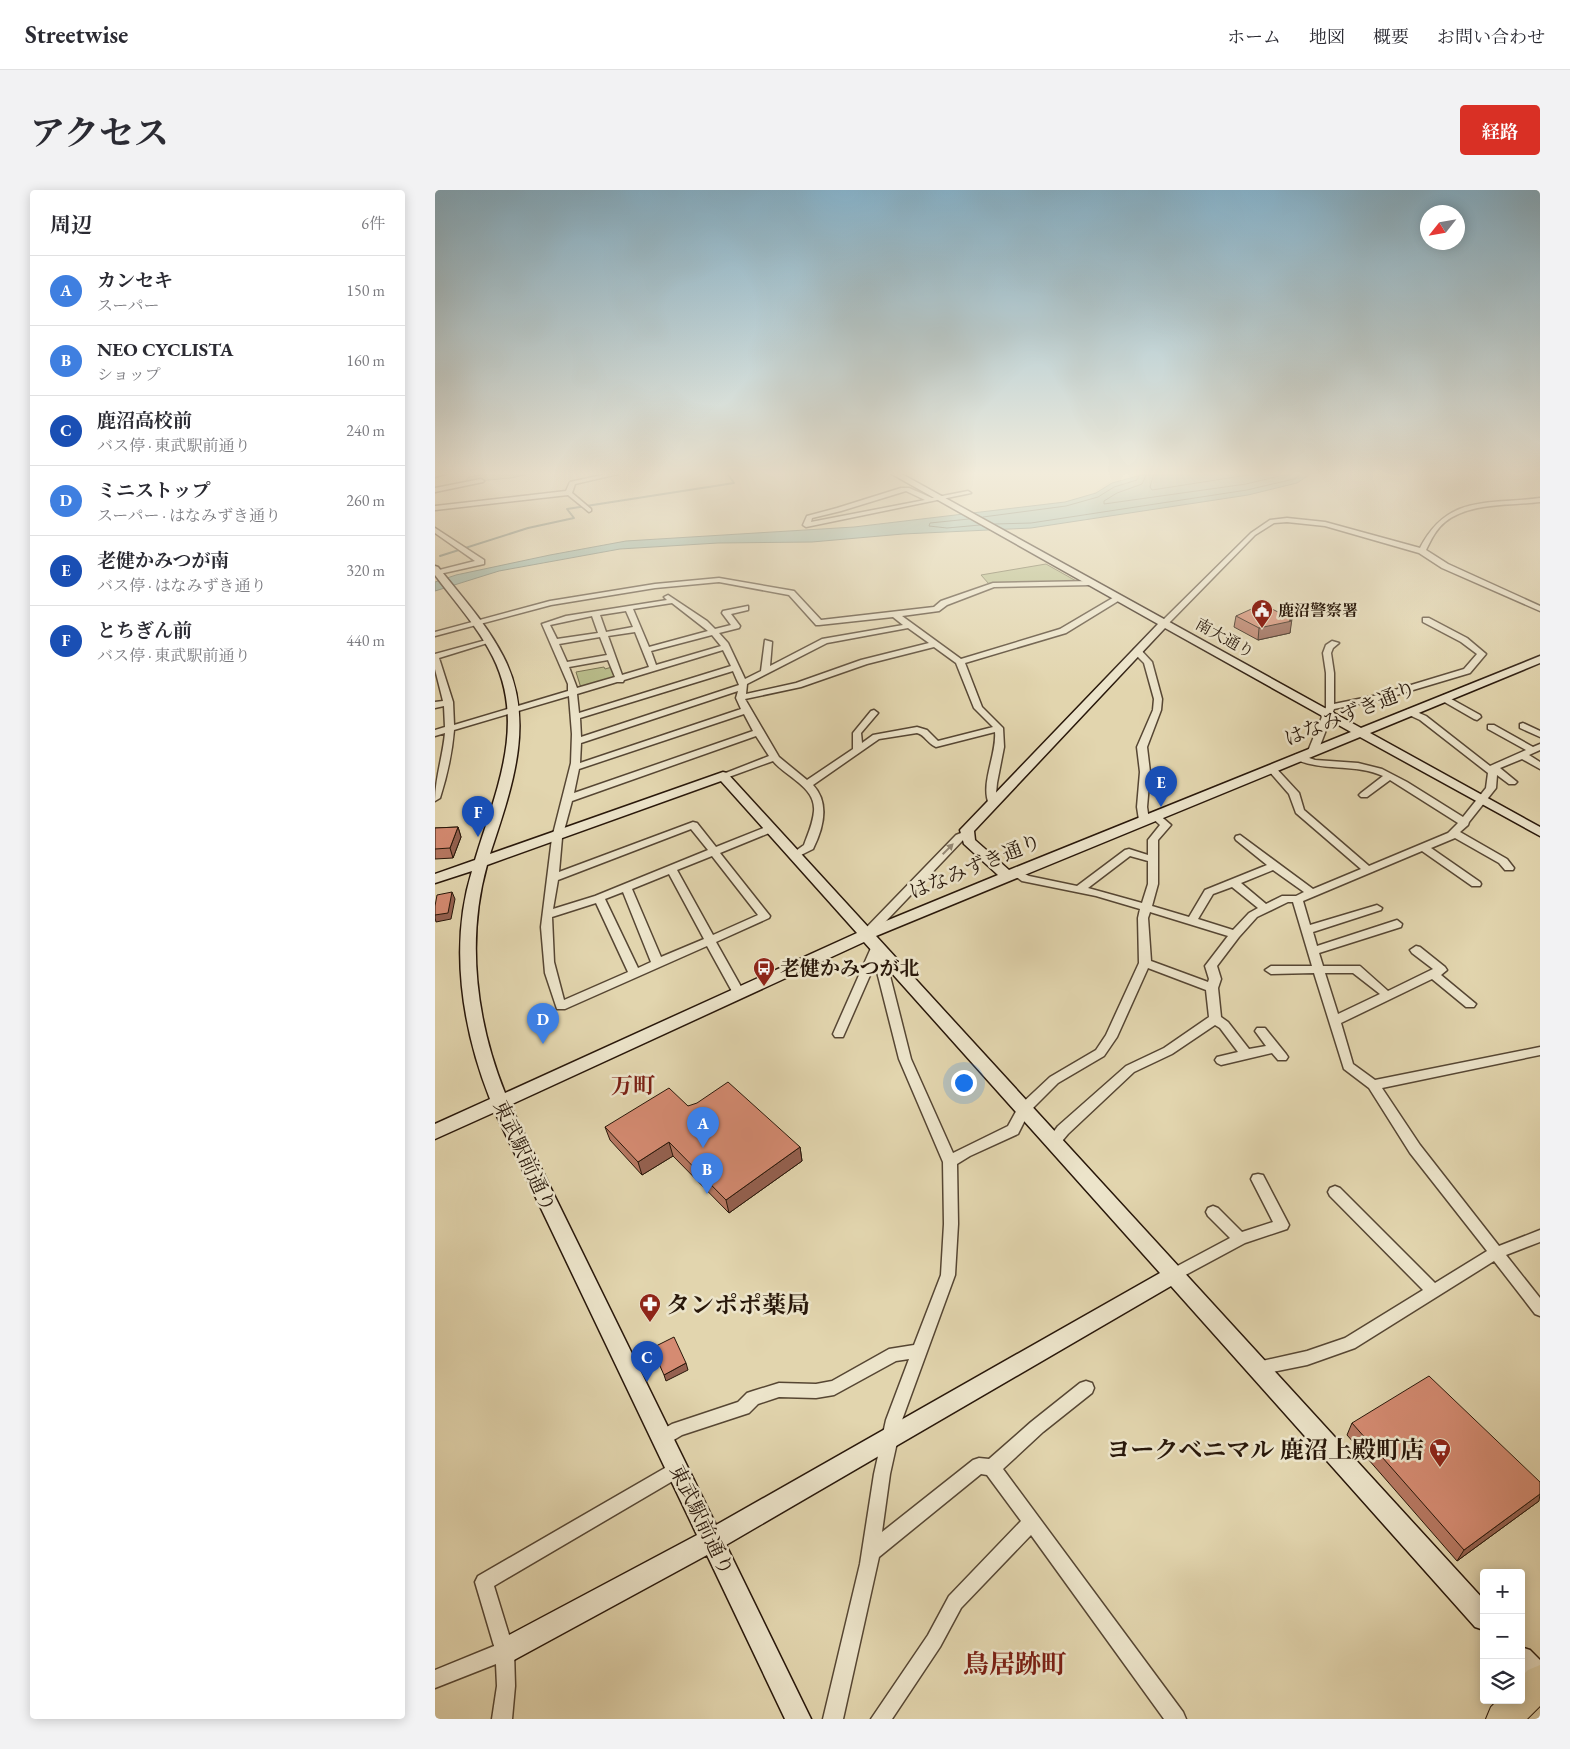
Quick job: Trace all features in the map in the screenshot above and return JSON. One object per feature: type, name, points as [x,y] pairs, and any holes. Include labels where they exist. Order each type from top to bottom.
[{"type":"highway","points":[[1503,1719],[1540,1682]]},
{"type":"street","points":[[437,572],[481,562],[456,544]]},
{"type":"street","name":"南大通り","points":[[1023,544],[1164,623],[1329,710],[1361,732],[1540,832]]},
{"type":"street","points":[[839,1034],[872,941],[953,844],[966,834],[970,826],[992,802],[1241,544]]},
{"type":"street","points":[[1398,544],[1422,551],[1445,566],[1540,609]]},
{"type":"street","points":[[1422,551],[1425,544]]},
{"type":"street","name":"東武駅前通り","points":[[437,572],[490,641],[505,672],[514,710],[514,733],[509,772],[476,880],[469,932],[469,983],[478,1040],[499,1102],[798,1719]]},
{"type":"street","points":[[435,634],[475,621],[557,602],[655,586],[719,580],[791,592],[819,624],[937,609],[944,603],[993,585],[1091,583]]},
{"type":"street","points":[[655,586],[672,601],[704,623],[726,647],[743,685],[740,698],[745,711],[775,757],[783,766],[807,784],[817,799],[818,814],[809,847],[795,855]]},
{"type":"street","points":[[960,662],[1063,631],[1119,598]]},
{"type":"street","points":[[553,878],[693,825],[765,916],[561,1006],[557,997],[551,971],[547,915],[557,835],[577,767],[579,741],[574,694],[565,665],[546,624],[566,618],[672,601]]},
{"type":"street","points":[[557,602],[566,618]]},
{"type":"street","points":[[629,608],[655,669]]},
{"type":"street","points":[[647,650],[736,626],[726,613],[745,608]]},
{"type":"street","points":[[595,613],[620,680]]},
{"type":"street","points":[[895,615],[907,626],[960,662],[978,708],[999,728],[1002,741],[990,790],[992,802]]},
{"type":"street","points":[[1329,710],[1467,671],[1482,654],[1464,640],[1426,620]]},
{"type":"street","points":[[579,741],[743,685],[825,641],[907,626]]},
{"type":"street","points":[[555,642],[637,629]]},
{"type":"street","points":[[435,798],[446,761],[451,728],[449,702],[444,680],[435,658],[490,641]]},
{"type":"street","points":[[765,672],[768,642]]},
{"type":"street","points":[[1313,751],[1329,710],[1331,673],[1327,654],[1329,647],[1335,643]]},
{"type":"street","points":[[740,698],[798,685],[864,662],[935,644]]},
{"type":"street","points":[[435,733],[574,694],[726,647]]},
{"type":"street","points":[[950,1162],[965,1152],[1013,1130],[1024,1109],[1054,1080],[1100,1052],[1111,1037],[1145,963],[1143,918],[1153,884],[1151,859],[1153,840],[1166,825],[1149,818],[1142,807],[1145,772],[1141,747],[1157,710],[1158,699],[1148,662],[1137,651]]},
{"type":"street","points":[[565,665],[612,657]]},
{"type":"street","name":"はなみずき通り","points":[[435,1132],[738,992],[872,941],[1011,874],[1540,659]]},
{"type":"street","points":[[575,717],[736,667]]},
{"type":"street","points":[[1443,698],[1477,717]]},
{"type":"street","points":[[435,705],[449,702]]},
{"type":"street","points":[[577,767],[745,711]]},
{"type":"street","points":[[857,749],[857,733],[874,712]]},
{"type":"street","points":[[1410,712],[1423,718],[1512,782]]},
{"type":"street","points":[[1523,726],[1540,734]]},
{"type":"street","points":[[1491,727],[1537,748]]},
{"type":"street","points":[[807,784],[876,737],[917,730],[924,732],[936,744],[999,728]]},
{"type":"street","points":[[567,799],[760,732]]},
{"type":"street","points":[[1493,770],[1521,754],[1537,748]]},
{"type":"street","points":[[1521,754],[1540,766]]},
{"type":"street","points":[[435,879],[775,757]]},
{"type":"street","points":[[1298,757],[1308,762],[1368,767],[1389,776],[1465,823]]},
{"type":"street","points":[[1271,768],[1294,793],[1299,811],[1368,870]]},
{"type":"street","points":[[1215,1019],[1212,988],[1215,979],[1211,966],[1235,934],[1253,915],[1286,898],[1297,899],[1454,833],[1465,823],[1491,788],[1493,770]]},
{"type":"street","points":[[723,776],[1480,1614]]},
{"type":"street","points":[[1364,795],[1389,776]]},
{"type":"street","points":[[547,915],[599,898],[770,829]]},
{"type":"street","points":[[1454,833],[1503,861],[1509,868]]},
{"type":"street","points":[[966,834],[969,841],[1011,874],[1026,879],[1080,889],[1235,934]]},
{"type":"street","points":[[1241,838],[1274,866],[1312,893]]},
{"type":"street","points":[[1423,847],[1476,884]]},
{"type":"street","points":[[1080,889],[1129,852],[1151,859]]},
{"type":"street","points":[[1192,920],[1209,892],[1274,866]]},
{"type":"street","points":[[671,868],[709,942],[738,992]]},
{"type":"street","points":[[1234,883],[1265,908]]},
{"type":"street","points":[[626,887],[658,964]]},
{"type":"street","points":[[599,898],[635,974]]},
{"type":"street","points":[[1297,899],[1349,1066],[1373,1085],[1415,1149],[1540,1310]]},
{"type":"street","points":[[1306,930],[1377,908]]},
{"type":"street","points":[[1313,951],[1397,924]]},
{"type":"street","points":[[833,1719],[859,1610],[870,1553],[880,1482],[894,1420],[948,1275],[951,1224],[950,1162],[905,1060],[872,941]]},
{"type":"street","points":[[1334,1021],[1441,970],[1416,950]]},
{"type":"street","points":[[1145,963],[1212,988]]},
{"type":"street","points":[[1271,970],[1356,969],[1382,991]]},
{"type":"street","points":[[1433,974],[1470,1004]]},
{"type":"street","points":[[1215,1019],[1224,1025],[1246,1054]]},
{"type":"street","points":[[1053,1142],[1063,1130],[1130,1069],[1168,1051],[1215,1019]]},
{"type":"street","points":[[1221,1060],[1246,1054],[1278,1052],[1261,1031]]},
{"type":"street","points":[[1373,1085],[1540,1051]]},
{"type":"street","points":[[435,1679],[505,1651],[711,1541],[890,1440],[1173,1275],[1240,1239],[1282,1225],[1258,1179]]},
{"type":"street","points":[[1335,1192],[1434,1291]]},
{"type":"street","points":[[1213,1212],[1240,1239]]},
{"type":"street","points":[[1257,1368],[1307,1358],[1351,1343],[1496,1253],[1540,1236]]},
{"type":"street","points":[[662,1439],[678,1429],[743,1408],[753,1398],[779,1390],[816,1391],[834,1388],[894,1354],[921,1351]]},
{"type":"street","points":[[992,1468],[1037,1427],[1086,1388]]},
{"type":"street","points":[[870,1553],[979,1466],[992,1468],[1176,1719]]},
{"type":"street","points":[[502,1719],[506,1686],[505,1651],[484,1582],[677,1469]]},
{"type":"street","points":[[881,1719],[934,1641],[955,1602],[1031,1522]]},
{"type":"street","points":[[1525,1663],[1540,1678]]},
{"type":"green space","points":[[1046,564],[1078,582],[989,584],[981,575]]},
{"type":"green space","points":[[604,667],[605,669],[612,667],[617,678],[581,688],[576,672]]},
{"type":"water","points":[[608,544],[696,544],[620,549],[499,571],[435,591],[435,582],[456,575]]},
{"type":"building","points":[[1258,606],[1264,609],[1268,607],[1292,619],[1289,620],[1292,621],[1259,628],[1236,616]]},
{"type":"building","points":[[458,827],[450,848],[435,849],[435,828]]},
{"type":"building","points":[[452,892],[448,913],[435,915],[437,895]]},
{"type":"building","points":[[728,1082],[800,1147],[726,1200],[669,1142],[638,1162],[605,1127],[669,1088],[688,1106],[697,1103]]},
{"type":"building","points":[[674,1337],[686,1363],[664,1375],[652,1348]]},
{"type":"building","name":"ヨークベニマル 鹿沼上殿町店","points":[[1429,1376],[1540,1482],[1540,1494],[1464,1550],[1352,1423]]},
{"type":"waterway","points":[[440,556],[477,544]]},
{"type":"place","name":"鹿沼警察署","points":[[1262,629]]},
{"type":"place","name":"老健かみつが南","points":[[1161,807]]},
{"type":"place","name":"とちぎん前","points":[[478,837]]},
{"type":"place","name":"老健かみつが北","points":[[764,987]]},
{"type":"place","name":"ミニストップ","points":[[543,1044]]},
{"type":"place","name":"カンセキ","points":[[703,1148]]},
{"type":"place","name":"NEO CYCLISTA","points":[[707,1194]]},
{"type":"place","name":"タンポポ薬局","points":[[650,1323]]},
{"type":"place","name":"鹿沼高校前","points":[[647,1382]]},
{"type":"place","name":"ヨークベニマル 鹿沼上殿町店","points":[[1440,1468]]},
{"type":"district","name":"万町","points":[[633,1085]]},
{"type":"district","name":"鳥居跡町","points":[[1015,1664]]}]
